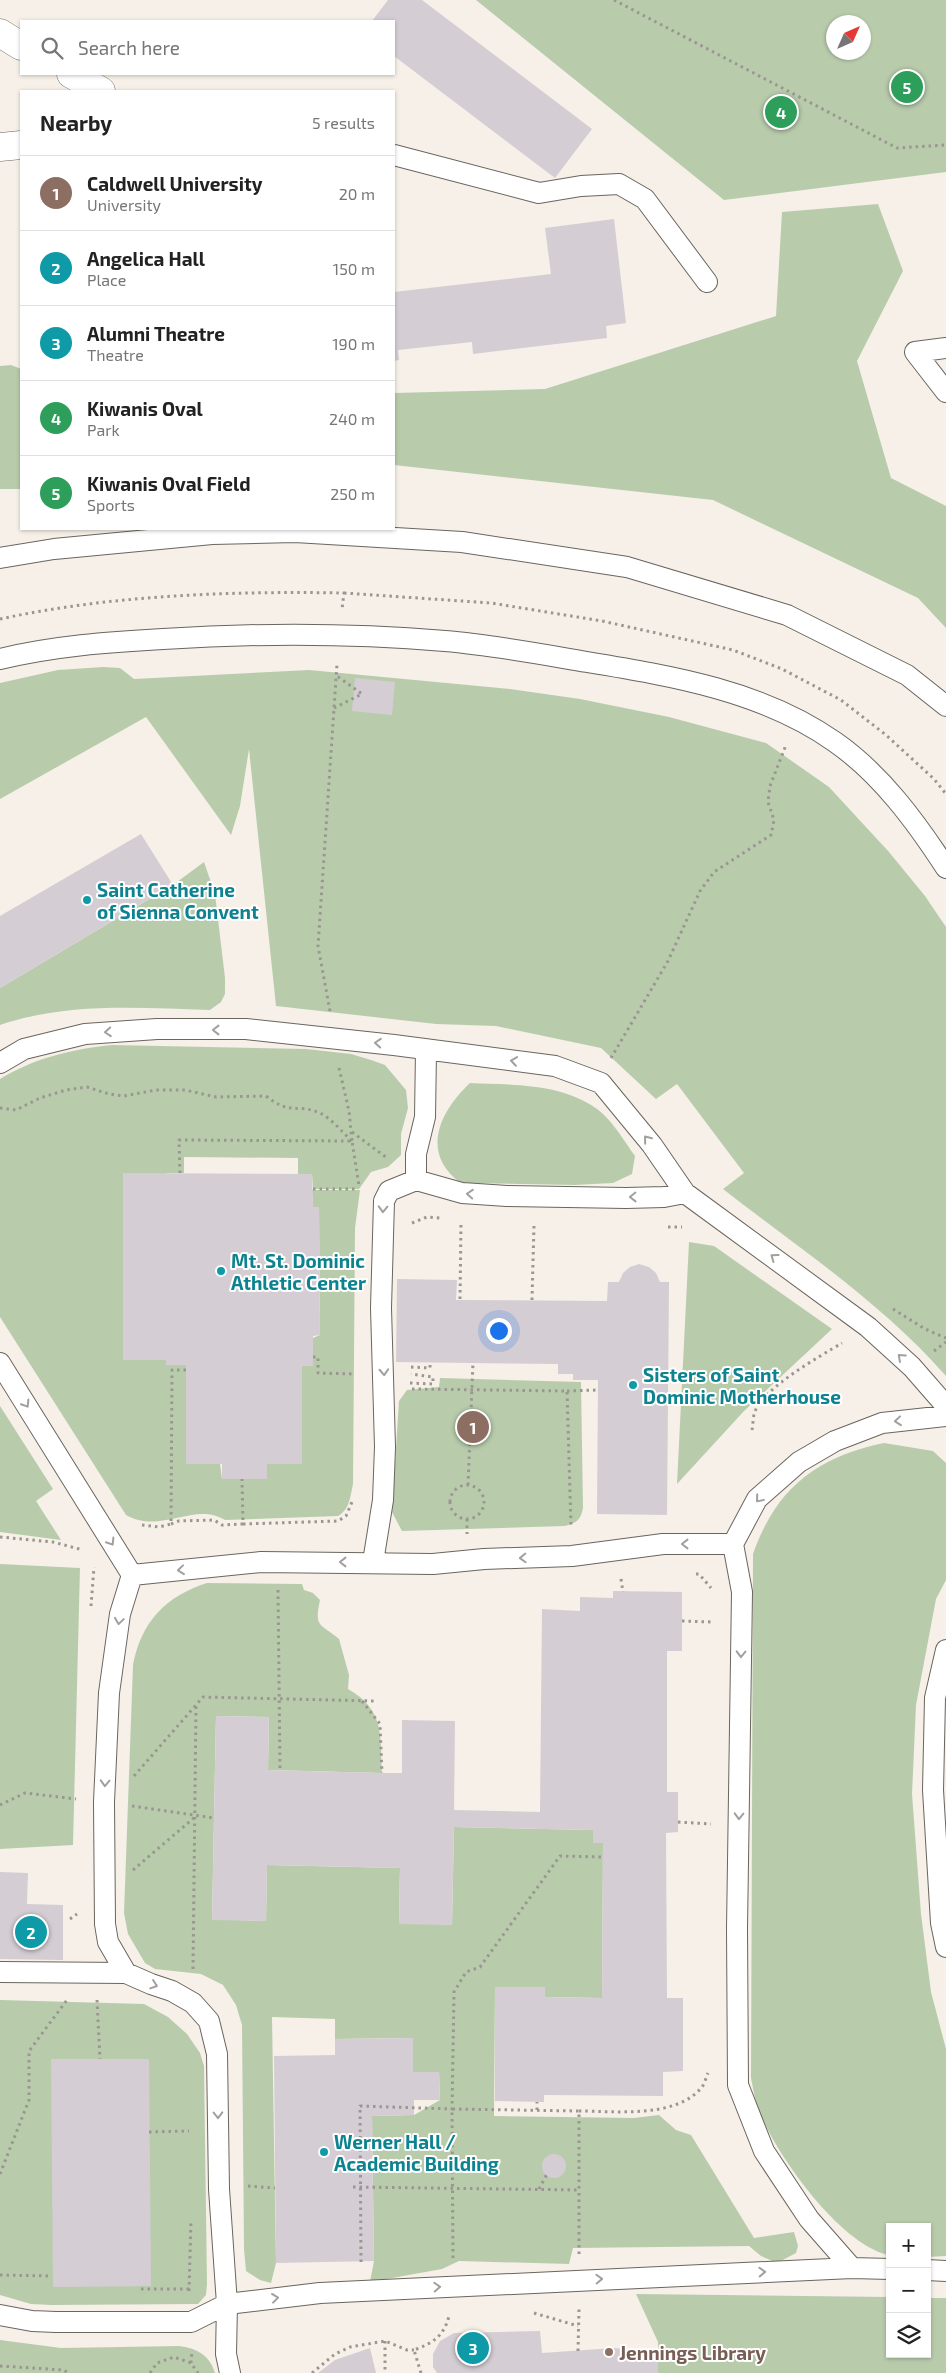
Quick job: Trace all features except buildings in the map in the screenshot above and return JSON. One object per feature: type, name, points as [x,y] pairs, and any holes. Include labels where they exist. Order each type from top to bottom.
[{"type":"street","points":[[0,34],[20,45]]},
{"type":"street","points":[[73,75],[99,90]]},
{"type":"street","points":[[0,147],[20,145]]},
{"type":"lane","points":[[395,156],[539,193],[581,186],[619,184],[645,199],[707,282]]},
{"type":"lane","points":[[946,348],[916,352],[946,392]]},
{"type":"lane","points":[[0,558],[54,549],[212,534],[295,532],[462,542],[627,566],[787,615],[908,675],[946,706]]},
{"type":"lane","points":[[0,659],[40,650],[94,643],[231,634],[339,636],[446,641],[674,676],[746,698],[798,721],[834,741],[868,770],[904,808],[946,868]]},
{"type":"lane","points":[[0,1063],[24,1048],[85,1034],[156,1029],[246,1029],[394,1045],[426,1051],[555,1066],[602,1083],[652,1145],[685,1193],[868,1327],[912,1367],[946,1406]]},
{"type":"lane","points":[[416,1180],[416,1154],[424,1118],[426,1051]]},
{"type":"lane","points":[[373,1562],[383,1500],[385,1447],[381,1308],[384,1201],[389,1191],[416,1180],[462,1194],[626,1198],[664,1197],[685,1193]]},
{"type":"lane","points":[[0,1363],[132,1575],[120,1614],[109,1693],[104,1802],[105,1924],[108,1942],[126,1973]]},
{"type":"lane","points":[[852,2268],[809,2219],[764,2151],[738,2085],[737,1929],[742,1592],[734,1544],[757,1499],[799,1462],[835,1441],[882,1423],[946,1416]]},
{"type":"lane","points":[[132,1575],[261,1562],[433,1564],[484,1559],[572,1556],[662,1544],[734,1544]]},
{"type":"lane","points":[[946,1650],[935,1698],[933,1790],[941,1923],[946,1947]]},
{"type":"lane","points":[[0,1972],[126,1973],[172,1991],[193,2003],[208,2021],[218,2054],[219,2189],[226,2304],[226,2354],[230,2373]]},
{"type":"lane","points":[[0,2316],[32,2321],[56,2322],[191,2322],[226,2304],[320,2292],[852,2268],[886,2269]]},
{"type":"lane","points":[[931,2270],[946,2271]]},
{"type":"path","points":[[614,0],[897,148],[946,144]]},
{"type":"path","points":[[0,619],[89,603],[178,596],[280,592],[344,592],[342,613]]},
{"type":"path","points":[[330,1012],[318,946],[338,661]]},
{"type":"path","points":[[334,708],[362,694],[336,675]]},
{"type":"path","points":[[597,1082],[672,956],[700,891],[714,872],[772,835],[774,820],[768,802],[770,786],[790,738]]},
{"type":"path","points":[[339,1066],[352,1132],[359,1190]]},
{"type":"path","points":[[0,1108],[16,1110],[40,1098],[66,1090],[87,1087],[124,1096],[156,1090],[186,1090],[216,1097],[266,1096],[279,1106],[291,1110],[307,1109],[322,1114],[352,1142]]},
{"type":"path","points":[[352,1132],[416,1180]]},
{"type":"path","points":[[180,1173],[179,1140],[352,1142]]},
{"type":"path","points":[[460,1299],[461,1219]]},
{"type":"path","points":[[532,1300],[534,1222]]},
{"type":"path","points":[[752,1430],[754,1413],[769,1393],[792,1374],[847,1340]]},
{"type":"path","points":[[313,1357],[318,1357],[318,1374],[357,1374]]},
{"type":"path","points":[[430,1362],[430,1368],[410,1367],[411,1376],[433,1378],[433,1384],[409,1383],[408,1389],[567,1392],[598,1390]]},
{"type":"path","points":[[468,1485],[473,1363]]},
{"type":"path","points":[[171,1524],[172,1370],[186,1370]]},
{"type":"path","points":[[567,1392],[572,1556]]},
{"type":"path","points":[[242,1479],[243,1524]]},
{"type":"path","points":[[468,1485],[478,1490],[484,1500],[482,1511],[478,1516],[467,1519],[453,1512],[450,1502],[458,1488],[468,1485]]},
{"type":"path","points":[[142,1525],[160,1526],[179,1521],[214,1520],[222,1525],[338,1521],[346,1516],[354,1499]]},
{"type":"path","points":[[0,1537],[53,1542],[86,1551]]},
{"type":"path","points":[[689,1573],[699,1574],[714,1592]]},
{"type":"path","points":[[278,1585],[280,1770]]},
{"type":"path","points":[[714,1614],[714,1632]]},
{"type":"path","points":[[682,1621],[714,1622]]},
{"type":"path","points":[[133,1776],[203,1698],[279,1697],[376,1701]]},
{"type":"path","points":[[362,1701],[380,1724],[382,1773]]},
{"type":"path","points":[[192,1969],[196,1704]]},
{"type":"path","points":[[0,1805],[25,1793],[83,1800]]},
{"type":"path","points":[[126,1805],[195,1817],[214,1818]]},
{"type":"path","points":[[712,1814],[712,1833]]},
{"type":"path","points":[[132,1870],[195,1817]]},
{"type":"path","points":[[678,1822],[712,1824]]},
{"type":"path","points":[[453,2264],[452,2109],[454,1992],[466,1972],[480,1967],[560,1856],[603,1857]]},
{"type":"path","points":[[70,1919],[77,1914]]},
{"type":"path","points":[[0,2174],[29,2100],[29,2050],[71,1995]]},
{"type":"path","points":[[98,2035],[100,2059]]},
{"type":"path","points":[[361,2266],[360,2106],[655,2111],[682,2101],[702,2087],[710,2068]]},
{"type":"path","points":[[537,2102],[537,2110]]},
{"type":"path","points":[[578,2260],[579,2111]]},
{"type":"path","points":[[150,2132],[193,2131]]},
{"type":"path","points":[[539,2189],[547,2174]]},
{"type":"path","points":[[242,2186],[275,2188]]},
{"type":"path","points":[[353,2187],[579,2190]]},
{"type":"path","points":[[0,2275],[52,2276]]},
{"type":"path","points":[[141,2289],[188,2289],[190,2300]]},
{"type":"path","points":[[578,2350],[579,2309]]},
{"type":"path","points":[[312,2373],[335,2354],[350,2346],[385,2342],[407,2350],[414,2350],[433,2343],[446,2328],[451,2310]]},
{"type":"path","points":[[191,2363],[192,2342]]},
{"type":"path","points":[[385,2342],[385,2373]]},
{"type":"path","points":[[414,2350],[421,2373]]},
{"type":"path","points":[[150,2373],[157,2363],[165,2359],[183,2359],[191,2363],[198,2373]]},
{"type":"path","points":[[0,2366],[64,2370],[68,2373]]},
{"type":"green space","points":[[476,0],[946,0],[946,172],[724,200]]},
{"type":"green space","points":[[878,204],[903,271],[857,361],[891,478],[946,506],[946,628],[918,598],[713,500],[395,465],[395,393],[545,389],[776,316],[782,212]]},
{"type":"green space","points":[[11,365],[20,369],[20,489],[0,489],[0,366]]},
{"type":"green space","points":[[103,667],[120,668],[134,679],[309,670],[510,689],[580,699],[669,717],[766,743],[829,787],[889,852],[925,896],[946,927],[946,1376],[921,1349],[867,1300],[723,1189],[744,1173],[677,1084],[656,1099],[601,1048],[496,1026],[436,1024],[276,1006],[249,749],[240,806],[231,835],[146,717],[0,799],[0,683],[58,670]]},
{"type":"green space","points":[[204,862],[215,894],[225,978],[225,994],[221,1002],[210,1010],[104,1008],[78,1010],[26,1018],[0,1025],[0,988],[173,885]]},
{"type":"green space","points":[[112,1045],[306,1049],[351,1054],[385,1065],[406,1090],[408,1108],[401,1134],[401,1155],[388,1167],[371,1172],[359,1189],[313,1189],[312,1174],[298,1174],[298,1158],[184,1157],[184,1173],[166,1173],[124,1360],[166,1360],[166,1365],[186,1365],[187,1464],[220,1464],[222,1479],[266,1479],[267,1464],[302,1464],[302,1366],[313,1366],[313,1338],[320,1335],[319,1207],[313,1207],[312,1190],[360,1190],[355,1228],[353,1484],[347,1506],[338,1516],[225,1520],[213,1515],[201,1514],[152,1522],[126,1515],[0,1317],[0,1079],[40,1060],[83,1049]]},
{"type":"green space","points":[[470,1083],[522,1085],[556,1091],[588,1103],[607,1118],[635,1156],[632,1174],[613,1183],[574,1185],[461,1183],[448,1172],[441,1159],[438,1133],[450,1107]]},
{"type":"green space","points":[[689,1242],[714,1246],[832,1329],[744,1411],[677,1484]]},
{"type":"green space","points":[[440,1378],[581,1382],[583,1508],[577,1520],[565,1526],[402,1531],[392,1512],[399,1401],[407,1390],[439,1387]]},
{"type":"green space","points":[[0,1406],[53,1489],[36,1501],[61,1540],[0,1532]]},
{"type":"green space","points":[[884,1443],[933,1451],[946,1463],[946,1580],[936,1599],[916,1705],[912,1794],[921,1914],[931,1992],[946,2049],[946,2256],[931,2257],[931,2223],[886,2223],[886,2254],[871,2248],[851,2235],[830,2216],[811,2194],[777,2146],[757,2105],[751,2078],[753,1554],[762,1531],[774,1511],[802,1479],[838,1457]]},
{"type":"green space","points":[[0,1564],[80,1568],[73,1845],[0,1849]]},
{"type":"green space","points":[[207,1583],[302,1584],[304,1590],[313,1593],[320,1600],[318,1620],[323,1627],[339,1639],[349,1675],[348,1689],[369,1706],[378,1725],[382,1773],[268,1770],[269,1717],[216,1716],[212,1919],[266,1921],[267,1865],[400,1868],[399,1921],[452,1925],[454,1827],[593,1830],[593,1843],[603,1843],[602,1998],[545,1997],[544,1987],[495,1987],[494,2116],[634,2118],[659,2115],[676,2130],[691,2135],[754,2238],[794,2232],[798,2246],[796,2253],[777,2263],[761,2256],[749,2246],[573,2248],[569,2264],[459,2261],[442,2269],[370,2282],[374,2261],[372,2116],[414,2115],[440,2100],[439,2072],[413,2072],[413,2038],[335,2039],[335,2019],[272,2017],[276,2263],[271,2283],[260,2280],[246,2271],[244,2249],[242,2025],[236,2005],[223,1985],[201,1974],[155,1969],[145,1963],[128,1934],[124,1913],[133,1665],[142,1636],[158,1613],[179,1595]]},
{"type":"green space","points":[[0,2000],[144,2004],[168,2017],[187,2034],[200,2053],[204,2066],[207,2284],[206,2295],[198,2304],[51,2305],[31,2304],[0,2295]]},
{"type":"green space","points":[[636,2294],[886,2297],[886,2358],[931,2358],[931,2298],[946,2298],[946,2373],[658,2373],[658,2342]]},
{"type":"green space","points":[[0,2340],[61,2348],[179,2346],[197,2351],[206,2357],[210,2361],[215,2373],[0,2373]]},
{"type":"place","name":"Kiwanis Oval Field","points":[[907,87]]},
{"type":"place","name":"Kiwanis Oval","points":[[781,112]]},
{"type":"place","name":"Saint Catherine of Sienna Convent","points":[[87,900]]},
{"type":"place","name":"Mt. St. Dominic Athletic Center","points":[[221,1271]]},
{"type":"place","name":"Sisters of Saint Dominic Motherhouse","points":[[633,1385]]},
{"type":"place","name":"Caldwell University","points":[[473,1427]]},
{"type":"place","name":"Angelica Hall","points":[[31,1932]]},
{"type":"place","name":"Werner Hall / Academic Building","points":[[324,2152]]},
{"type":"place","name":"Alumni Theatre","points":[[473,2348]]},
{"type":"place","name":"Jennings Library","points":[[609,2352]]}]
